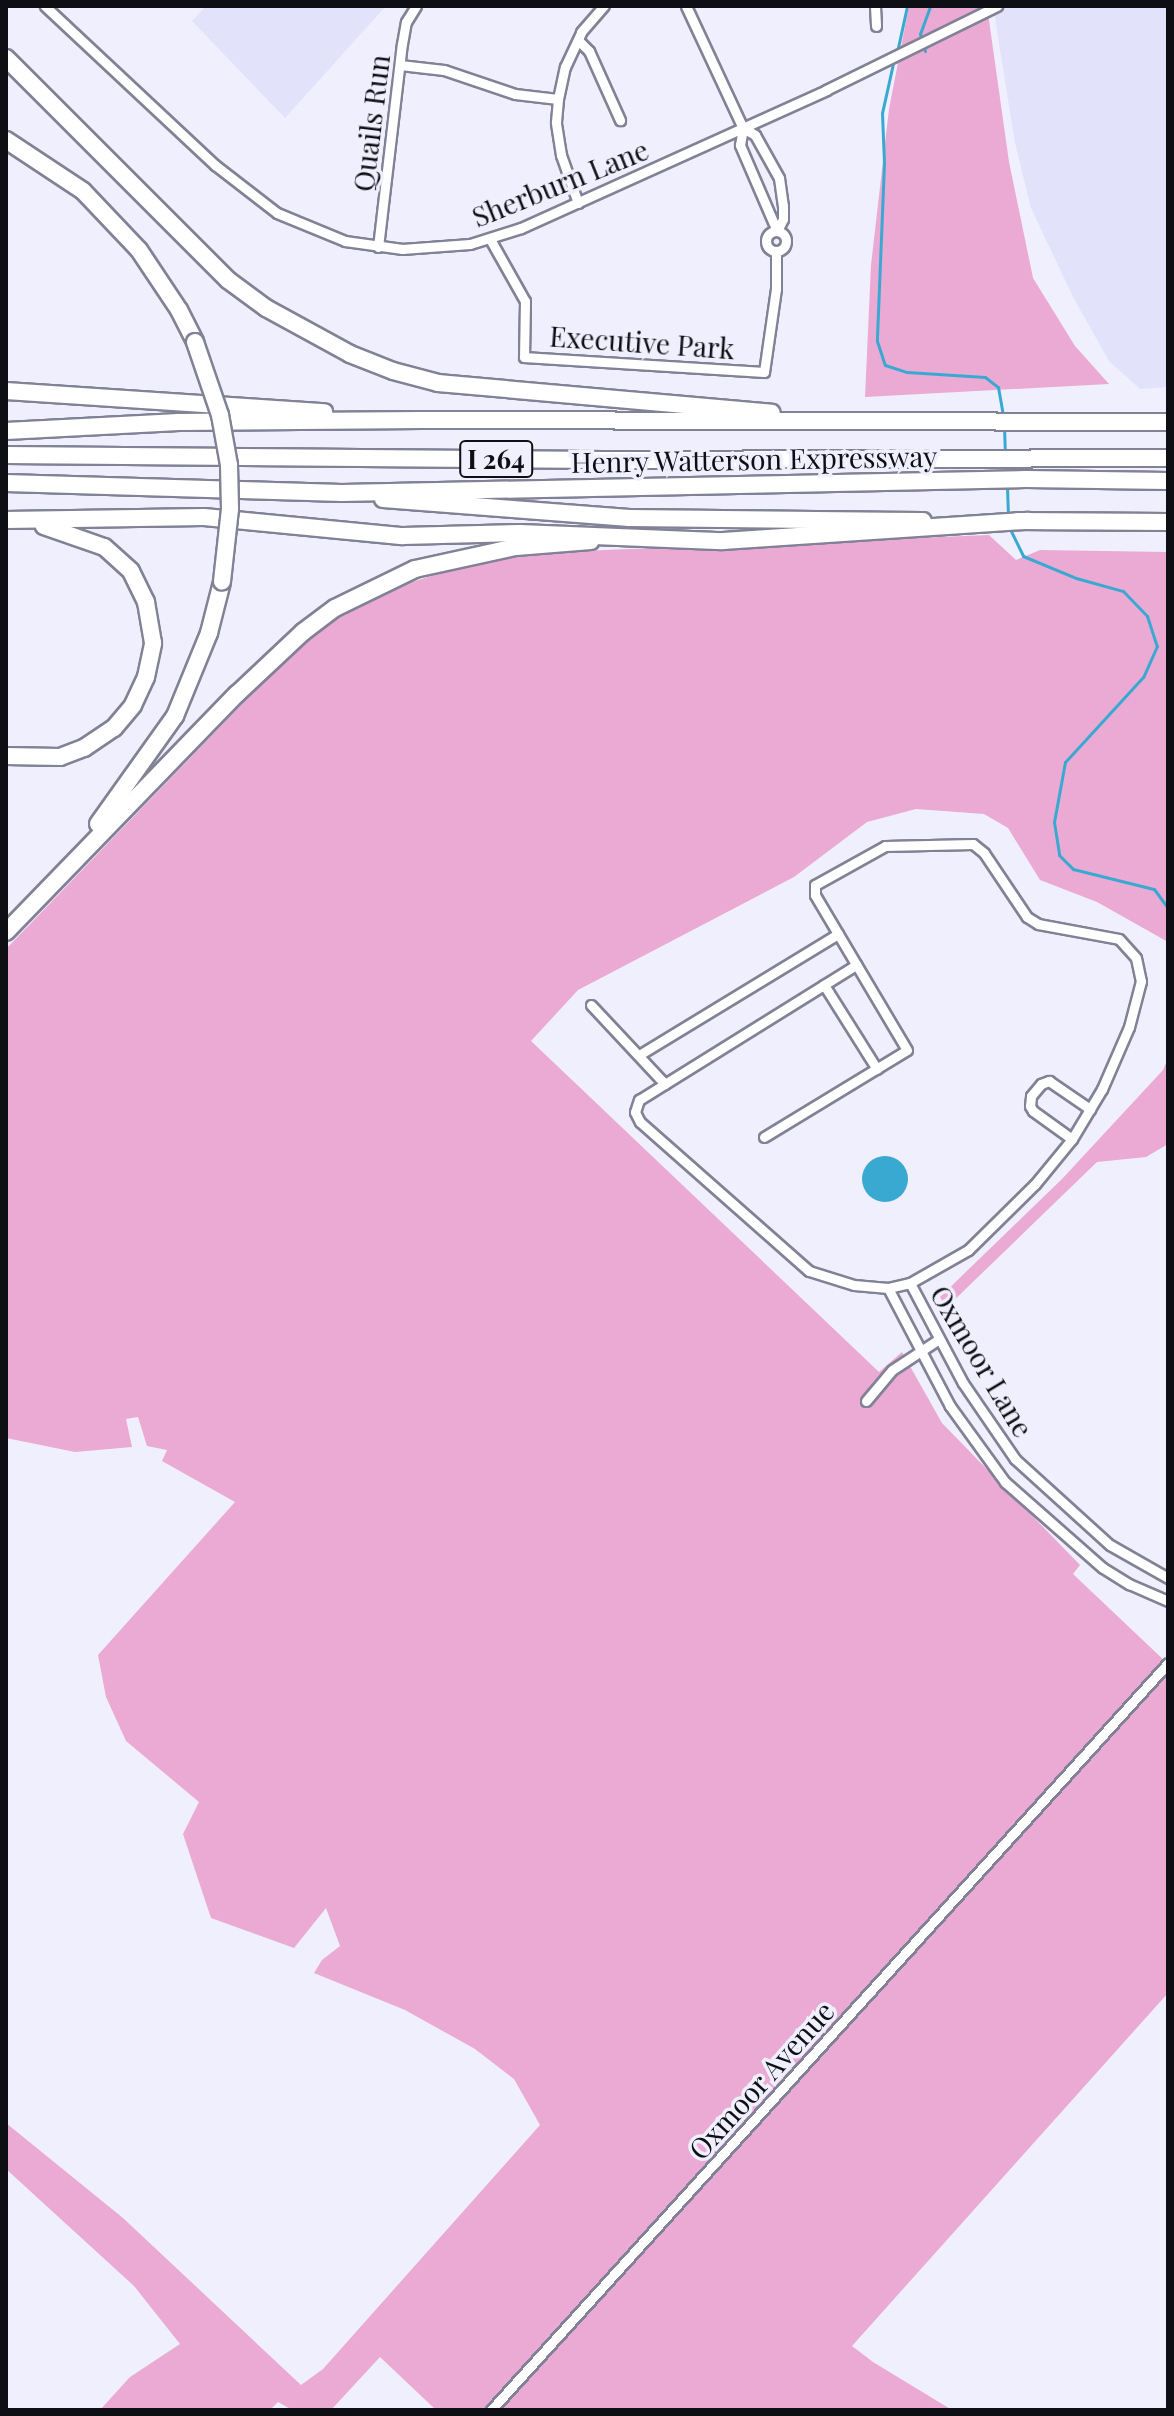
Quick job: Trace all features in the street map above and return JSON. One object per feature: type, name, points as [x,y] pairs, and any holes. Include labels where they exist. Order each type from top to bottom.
[{"type":"highway","points":[[6,58],[228,280],[266,308],[350,354],[393,371],[438,383],[545,395],[707,405],[849,422]]},
{"type":"highway","points":[[6,140],[83,191],[139,250],[179,310],[195,342],[220,415],[229,465],[230,509],[222,582],[209,633],[175,716],[58,880]]},
{"type":"highway","points":[[6,391],[421,420]]},
{"type":"highway","points":[[6,431],[179,422],[421,420],[1168,422]]},
{"type":"highway","name":"Henry Watterson Expressway","points":[[6,455],[986,460],[1168,458]]},
{"type":"highway","name":"Henry Watterson Expressway","points":[[6,483],[342,493],[1026,479],[1168,481]]},
{"type":"highway","points":[[342,493],[431,505],[629,518],[986,524]]},
{"type":"highway","points":[[13,520],[204,517],[403,536],[618,535],[723,541],[1028,521],[1168,522]]},
{"type":"highway","points":[[6,756],[60,757],[84,748],[114,728],[133,705],[146,677],[153,643],[146,602],[131,571],[104,547],[72,533],[13,520]]},
{"type":"highway","points":[[6,932],[237,694],[303,632],[335,608],[415,569],[516,547],[571,545],[618,535]]},
{"type":"street","name":"Sherburn Lane","points":[[45,6],[240,187],[277,213],[312,230],[378,247],[441,248],[490,239],[578,203],[932,40],[997,6]]},
{"type":"street","name":"Quails Run","points":[[378,247],[406,22],[416,6]]},
{"type":"street","points":[[578,203],[561,155],[556,122],[558,99],[565,67],[578,40],[604,6]]},
{"type":"street","points":[[686,6],[743,128]]},
{"type":"street","points":[[875,6],[876,26]]},
{"type":"street","points":[[578,40],[589,51],[620,120]]},
{"type":"street","points":[[400,65],[444,70],[515,94],[558,99]]},
{"type":"street","name":"Executive Park","points":[[490,239],[525,301],[524,357],[764,372],[776,289],[776,251],[783,249],[787,242],[784,234],[777,231],[740,145],[743,128],[755,135],[779,178],[783,192],[783,219],[777,231]]},
{"type":"street","points":[[764,1137],[907,1050],[815,895],[815,885],[885,846],[958,841],[973,844],[984,853],[1027,917],[1038,924],[1119,939],[1136,958],[1141,981],[1129,1027],[1090,1109],[1072,1139],[1035,1184],[968,1250],[910,1283],[888,1288],[854,1285],[809,1271],[640,1122],[635,1112],[639,1100],[856,965]]},
{"type":"street","points":[[639,1055],[838,934]]},
{"type":"street","points":[[824,985],[877,1069]]},
{"type":"street","points":[[591,1005],[665,1084]]},
{"type":"street","points":[[1072,1139],[1033,1111],[1031,1096],[1045,1081],[1054,1082],[1090,1109]]},
{"type":"street","name":"Oxmoor Lane","points":[[910,1283],[994,1433],[1027,1472],[1110,1545],[1168,1578]]},
{"type":"street","name":"Oxmoor Lane","points":[[888,1288],[965,1430],[1016,1494],[1103,1568],[1144,1592],[1168,1601]]},
{"type":"street","points":[[866,1401],[892,1370],[939,1339]]},
{"type":"street","name":"Oxmoor Avenue","points":[[491,2410],[1168,1663]]},
{"type":"shaded area","points":[[206,6],[386,6],[285,118],[192,21]]},
{"type":"shaded area","points":[[909,6],[987,6],[1009,162],[1033,278],[1075,346],[1109,384],[865,397],[871,265],[889,109]]},
{"type":"shaded area","points":[[993,6],[1168,6],[1168,387],[1140,389],[1109,361],[1073,297],[1031,208],[1015,143]]},
{"type":"shaded area","points":[[989,535],[1016,560],[1040,550],[1168,552],[1168,942],[1097,902],[1040,880],[1008,828],[984,814],[916,809],[867,822],[794,877],[578,990],[531,1041],[879,1372],[902,1352],[942,1423],[1080,1565],[1073,1574],[1168,1664],[1168,1993],[852,2346],[952,2410],[436,2410],[380,2357],[331,2410],[292,2410],[278,2402],[270,2410],[100,2410],[130,2377],[180,2344],[134,2286],[6,2169],[6,2123],[123,2218],[301,2385],[323,2369],[540,2125],[514,2079],[475,2049],[405,2010],[314,1973],[322,1960],[340,1946],[326,1908],[294,1948],[211,1918],[183,1834],[199,1802],[126,1741],[106,1697],[98,1655],[235,1502],[162,1461],[167,1450],[147,1446],[138,1417],[126,1419],[132,1447],[75,1452],[6,1438],[6,949],[297,647],[352,609],[400,586],[478,561],[529,553]]},
{"type":"shaded area","points":[[1168,1058],[1168,1144],[1146,1157],[1097,1162],[946,1308],[940,1297],[1062,1179],[1163,1070]]},
{"type":"water","points":[[885,1156],[901,1163],[908,1179],[901,1195],[885,1202],[869,1195],[862,1179],[869,1163]]},
{"type":"waterway","points":[[897,52],[907,6]]},
{"type":"waterway","points":[[925,51],[920,34],[930,6]]},
{"type":"waterway","points":[[894,59],[882,113],[884,163],[877,341],[885,365],[907,372],[985,377],[998,387],[1003,415]]},
{"type":"waterway","points":[[1004,427],[1005,451]]},
{"type":"waterway","points":[[1007,487],[1008,515]]},
{"type":"waterway","points":[[1009,527],[1023,556],[1076,578],[1123,591],[1147,616],[1157,646],[1143,677],[1065,762],[1054,822],[1059,855],[1073,869],[1154,889],[1168,908]]}]
